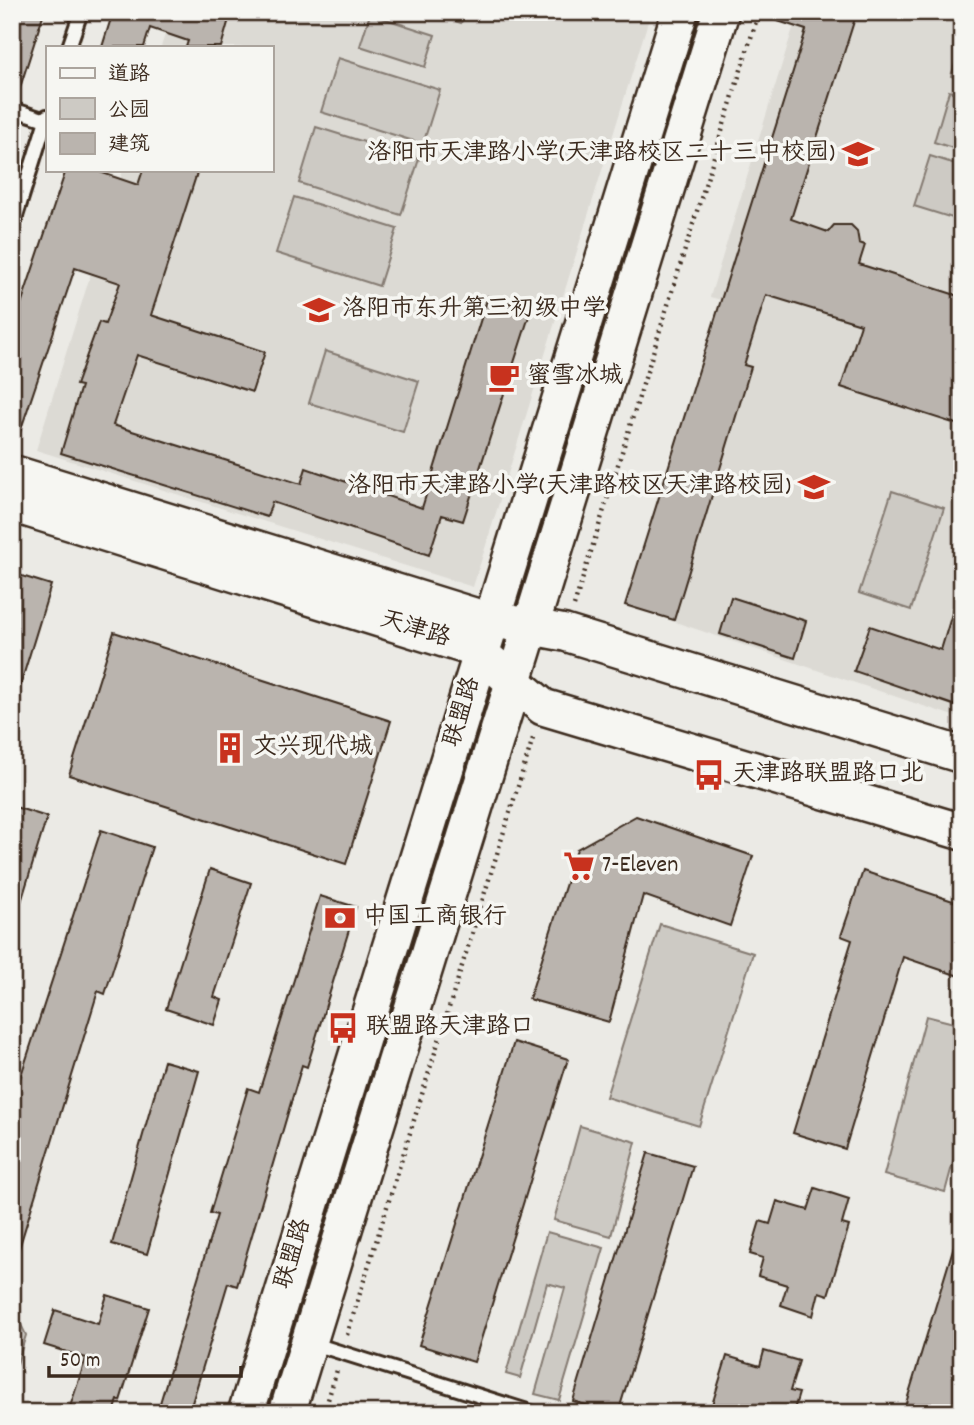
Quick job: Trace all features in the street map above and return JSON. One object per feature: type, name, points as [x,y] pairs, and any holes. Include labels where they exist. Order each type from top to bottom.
[{"type":"main road","name":"联盟路","points":[[246,1413],[680,12]]},
{"type":"main road","name":"联盟路","points":[[287,1413],[721,12]]},
{"type":"main road","name":"天津路","points":[[12,473],[491,621],[529,625],[565,633],[962,755]]},
{"type":"main road","name":"天津路","points":[[12,504],[466,646],[481,654],[543,707],[962,832]]},
{"type":"lane","points":[[69,46],[81,12]]},
{"type":"lane","points":[[12,110],[46,118]]},
{"type":"lane","points":[[12,229],[46,121]]},
{"type":"lane","points":[[308,1342],[534,1413]]},
{"type":"shaded area","name":"洛阳市东升第三初级中学","points":[[172,12],[651,12],[473,587],[36,450],[122,172],[273,172],[273,46],[161,46]]},
{"type":"shaded area","points":[[798,12],[962,12],[962,719],[625,605],[729,302],[710,297]]},
{"type":"green space","points":[[428,12],[465,12],[461,23]]},
{"type":"green space","points":[[370,14],[435,35],[425,67],[360,46]]},
{"type":"green space","points":[[962,43],[962,80],[951,76]]},
{"type":"green space","points":[[338,58],[440,90],[423,144],[321,112]]},
{"type":"green space","points":[[949,91],[962,95],[962,151],[934,142]]},
{"type":"green space","points":[[316,127],[419,159],[401,215],[299,183]]},
{"type":"green space","points":[[930,156],[962,166],[962,221],[914,206]]},
{"type":"green space","points":[[294,197],[397,229],[379,286],[276,253]]},
{"type":"green space","points":[[325,351],[419,381],[403,432],[309,403]]},
{"type":"green space","points":[[892,491],[944,508],[911,610],[859,593]]},
{"type":"green space","points":[[660,924],[753,953],[699,1126],[606,1097]]},
{"type":"green space","points":[[926,1016],[962,1025],[962,1129],[945,1192],[884,1175]]},
{"type":"green space","points":[[580,1126],[636,1142],[611,1236],[554,1220]]},
{"type":"green space","points":[[547,1232],[604,1248],[559,1400],[535,1394],[565,1288],[547,1283],[520,1378],[506,1374]]},
{"type":"green space","points":[[12,1306],[26,1335],[12,1380]]},
{"type":"building","points":[[12,12],[44,12],[17,97],[12,96]]},
{"type":"building","points":[[113,12],[231,12],[221,46],[186,46],[188,41],[150,28],[144,46],[102,46]]},
{"type":"building","points":[[765,12],[857,12],[791,219],[828,232],[834,225],[851,225],[857,231],[859,243],[865,245],[859,264],[962,297],[962,426],[841,387],[861,324],[766,295],[744,365],[751,367],[674,620],[625,605],[806,30],[765,17]]},
{"type":"building","points":[[65,172],[100,172],[138,185],[142,172],[197,172],[151,315],[265,352],[252,392],[137,355],[113,425],[301,484],[306,468],[422,508],[488,296],[531,310],[463,521],[442,515],[429,555],[272,502],[267,517],[61,453],[81,386],[76,385],[99,322],[105,324],[120,283],[75,268],[16,444],[12,443],[12,331]]},
{"type":"building","points":[[12,573],[51,585],[17,696],[12,695]]},
{"type":"building","points":[[731,597],[806,621],[795,658],[720,634]]},
{"type":"building","points":[[957,597],[962,598],[962,708],[854,671],[870,626],[941,650]]},
{"type":"building","name":"文兴现代城","points":[[114,632],[391,721],[346,864],[69,775]]},
{"type":"building","points":[[12,806],[47,817],[17,915],[12,914]]},
{"type":"building","points":[[636,816],[753,856],[730,926],[643,895],[609,1022],[529,999],[577,849]]},
{"type":"building","points":[[101,830],[152,847],[105,994],[98,991],[17,1255],[12,1255],[12,1103]]},
{"type":"building","points":[[210,869],[251,883],[214,997],[222,1000],[214,1025],[166,1009]]},
{"type":"building","points":[[863,871],[962,904],[962,977],[903,957],[845,1149],[793,1133],[852,940],[841,936]]},
{"type":"building","points":[[320,896],[356,907],[307,1067],[302,1065],[237,1286],[228,1283],[189,1413],[157,1413],[217,1215],[210,1213],[248,1088],[259,1092]]},
{"type":"building","points":[[514,1042],[568,1059],[474,1362],[419,1345]]},
{"type":"building","points":[[164,1061],[199,1071],[147,1254],[112,1244]]},
{"type":"building","points":[[648,1153],[693,1166],[618,1413],[610,1413],[573,1401]]},
{"type":"building","points":[[815,1188],[849,1199],[842,1224],[849,1226],[828,1295],[819,1292],[813,1316],[781,1305],[787,1285],[758,1276],[763,1258],[750,1254],[760,1221],[770,1224],[777,1201],[808,1210]]},
{"type":"building","points":[[957,1236],[962,1237],[962,1404],[959,1413],[903,1413]]},
{"type":"building","points":[[107,1295],[149,1308],[120,1401],[118,1400],[114,1413],[68,1413],[86,1358],[44,1345],[55,1310],[98,1324]]},
{"type":"building","points":[[764,1351],[799,1361],[790,1391],[799,1393],[793,1413],[727,1413],[711,1408],[727,1356],[760,1366]]},
{"type":"place","name":"洛阳市天津路小学(天津路校区二十三中校园)","points":[[858,154]]},
{"type":"place","name":"洛阳市东升第三初级中学","points":[[319,310]]},
{"type":"place","name":"蜜雪冰城","points":[[504,377]]},
{"type":"place","name":"洛阳市天津路小学(天津路校区天津路校园)","points":[[814,487]]},
{"type":"place","name":"文兴现代城","points":[[230,748]]},
{"type":"place","name":"天津路联盟路口北","points":[[709,775]]},
{"type":"place","name":"7-Eleven","points":[[579,866]]},
{"type":"place","name":"中国工商银行","points":[[340,918]]},
{"type":"place","name":"联盟路天津路口","points":[[343,1028]]}]
